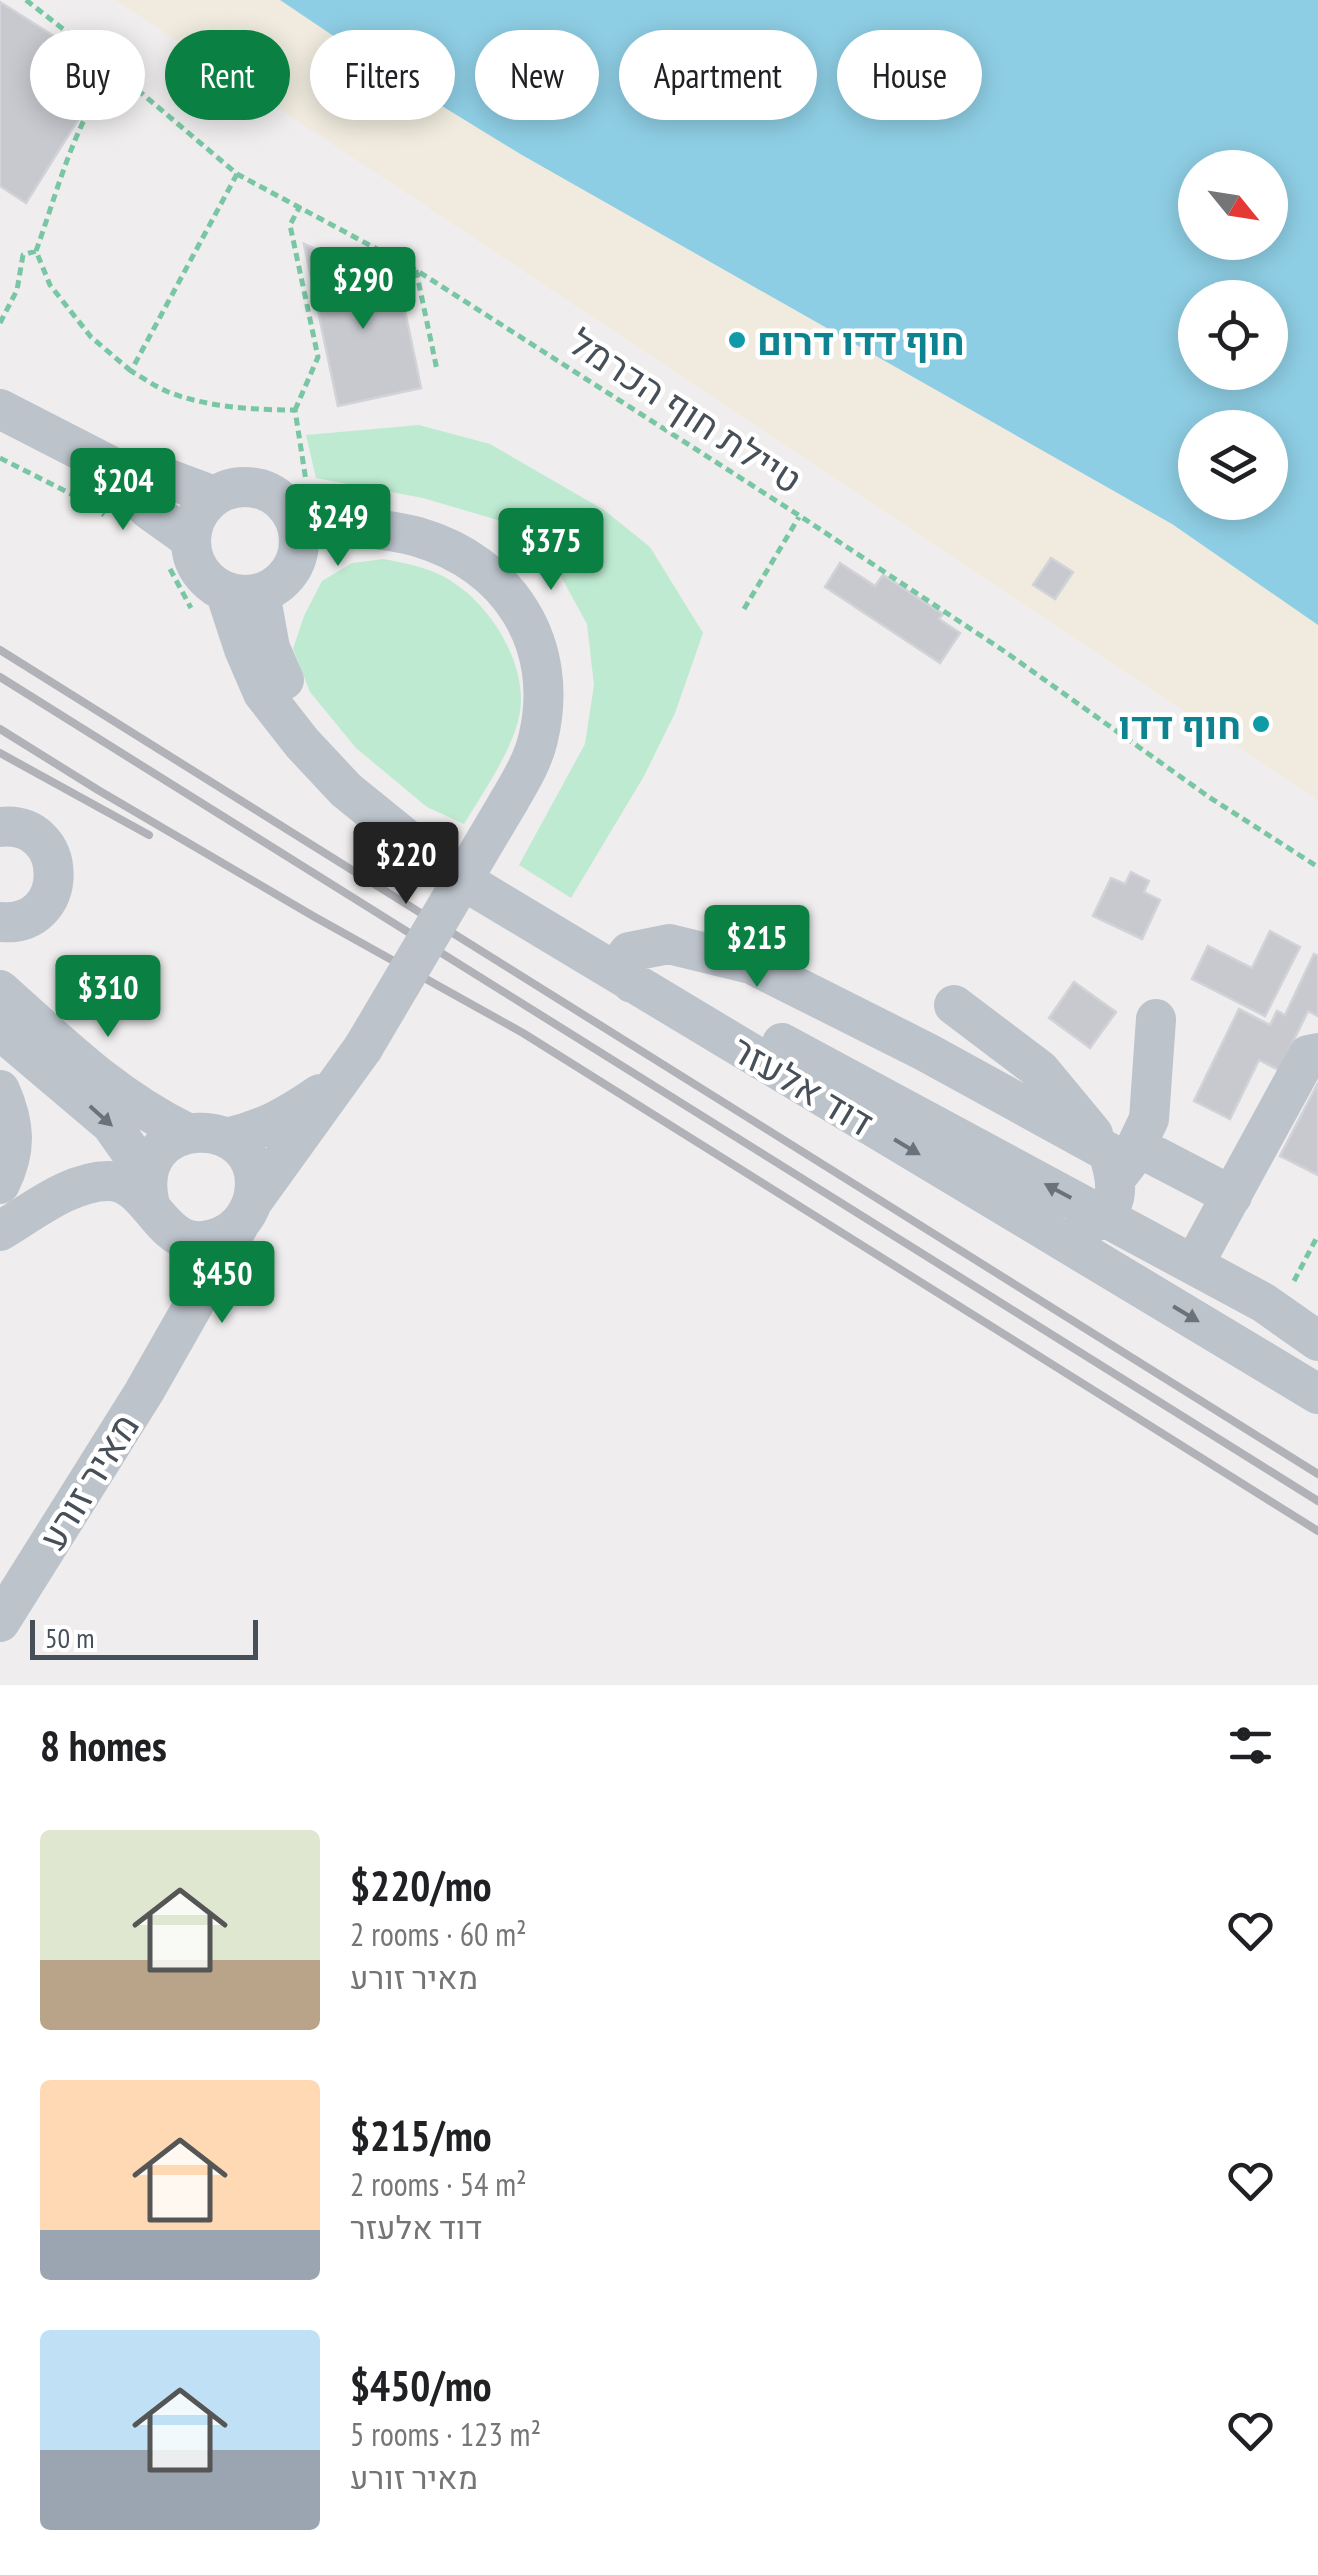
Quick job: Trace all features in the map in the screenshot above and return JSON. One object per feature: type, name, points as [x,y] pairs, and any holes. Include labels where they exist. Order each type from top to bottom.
[{"type":"street","points":[[0,409],[111,466],[166,478],[214,496]]},
{"type":"street","points":[[111,466],[148,509],[190,539]]},
{"type":"street","points":[[248,486],[279,499],[298,498],[295,560],[275,586],[242,592],[210,583],[199,571],[190,539],[194,522],[214,496],[230,488],[248,486]]},
{"type":"street","points":[[298,498],[314,520],[344,526]]},
{"type":"street","points":[[295,560],[322,537],[344,526]]},
{"type":"street","name":"מאיר זורע","points":[[0,1622],[144,1392],[246,1214],[351,1064],[509,801],[538,742],[544,676],[533,637],[518,605],[492,577],[462,554],[401,533],[344,526]]},
{"type":"street","name":"דוד אלעזר","points":[[242,592],[244,649],[263,692],[302,743],[346,790],[441,866],[628,971],[1302,1384]]},
{"type":"street","points":[[0,827],[24,829],[37,837],[48,849],[54,879],[51,892],[34,914],[22,920],[0,922]]},
{"type":"street","points":[[628,971],[629,952],[670,944],[751,964],[926,1052],[1116,1173],[1232,1196]]},
{"type":"street","name":"דוד אלעזר","points":[[628,971],[1116,1173],[1194,1264],[1307,1315]]},
{"type":"street","points":[[0,990],[94,1075],[148,1113],[238,1146],[248,1158],[255,1188],[246,1214],[224,1235],[208,1240],[190,1240],[173,1233],[131,1186],[109,1181],[51,1198],[0,1232]]},
{"type":"street","points":[[954,1005],[1040,1070],[1116,1173]]},
{"type":"street","points":[[1050,1233],[1075,1230],[1148,1119],[1156,1019]]},
{"type":"street","name":"מאיר זורע","points":[[0,1030],[110,1124],[135,1158],[173,1247],[180,1272],[178,1297],[144,1392]]},
{"type":"street","points":[[1194,1264],[1308,1055],[1318,1053]]},
{"type":"street","name":"מאיר זורע","points":[[207,1135],[252,1132],[276,1122],[294,1112],[351,1064]]},
{"type":"street","points":[[0,1090],[13,1138],[11,1160],[0,1184]]},
{"type":"street","points":[[152,1205],[149,1169],[158,1152],[171,1140],[207,1135]]},
{"type":"street","points":[[1245,1349],[1272,1350],[1307,1315]]},
{"type":"street","points":[[1302,1384],[1280,1367],[1278,1352],[1307,1315]]},
{"type":"street","points":[[2,1574],[89,1479]]},
{"type":"path","name":"טיילת חוף הכרמל","points":[[26,0],[64,30]]},
{"type":"path","name":"טיילת חוף הכרמל","points":[[145,96],[237,174],[416,270],[800,516],[1004,651],[1209,797],[1318,867]]},
{"type":"path","points":[[85,120],[36,251],[50,285],[90,337],[131,371],[168,392],[250,410],[295,410]]},
{"type":"path","points":[[131,371],[237,174]]},
{"type":"path","points":[[298,498],[295,410],[318,357],[290,224],[300,206]]},
{"type":"path","points":[[0,323],[17,290],[24,255],[36,251]]},
{"type":"path","points":[[416,270],[438,370]]},
{"type":"path","points":[[744,609],[800,516]]},
{"type":"green space","points":[[419,425],[490,444],[604,510],[650,547],[703,633],[675,713],[644,776],[571,898],[519,865],[585,744],[594,685],[587,624],[552,560],[501,521],[423,498],[316,478],[306,435]]},
{"type":"green space","points":[[384,559],[432,571],[457,585],[495,624],[513,658],[521,694],[517,726],[497,770],[464,824],[427,807],[356,748],[310,692],[293,649],[322,581],[352,563]]},
{"type":"sand","name":"חוף דדו דרום","points":[[116,0],[280,0],[325,30],[310,30],[310,120],[455,120],[455,114],[1172,524],[1318,625],[1318,800],[290,116],[290,30],[165,33]]},
{"type":"water","points":[[280,0],[1318,0],[1318,625],[1172,524],[455,114],[455,30],[325,30]]},
{"type":"building","points":[[0,2],[44,30],[30,30],[30,120],[78,120],[26,203],[0,186]]},
{"type":"building","points":[[304,244],[344,261],[350,287],[398,277],[421,388],[338,406]]},
{"type":"building","points":[[1051,558],[1073,572],[1055,599],[1033,585]]},
{"type":"building","points":[[840,563],[875,586],[883,575],[943,614],[939,619],[960,633],[940,663],[825,587]]},
{"type":"building","points":[[1131,872],[1149,881],[1144,892],[1160,900],[1142,939],[1093,916],[1111,878],[1125,884]]},
{"type":"building","points":[[1270,931],[1300,947],[1265,1016],[1192,979],[1208,946],[1252,968]]},
{"type":"building","points":[[1314,954],[1318,956],[1318,1016],[1308,1011],[1279,1070],[1259,1060],[1230,1119],[1194,1101],[1239,1009],[1270,1025],[1277,1011],[1285,1015]]},
{"type":"building","points":[[1074,982],[1116,1012],[1090,1048],[1049,1018]]},
{"type":"building","points":[[1318,1083],[1318,1175],[1280,1156]]},
{"type":"railway","points":[[0,650],[1318,1474]]},
{"type":"railway","points":[[0,677],[1318,1501]]},
{"type":"railway","points":[[0,729],[313,916],[523,1033],[1318,1531]]},
{"type":"railway","points":[[0,753],[149,835]]},
{"type":"place","name":"חוף דדו דרום","points":[[737,340]]},
{"type":"place","name":"חוף דדו","points":[[1261,724]]}]
